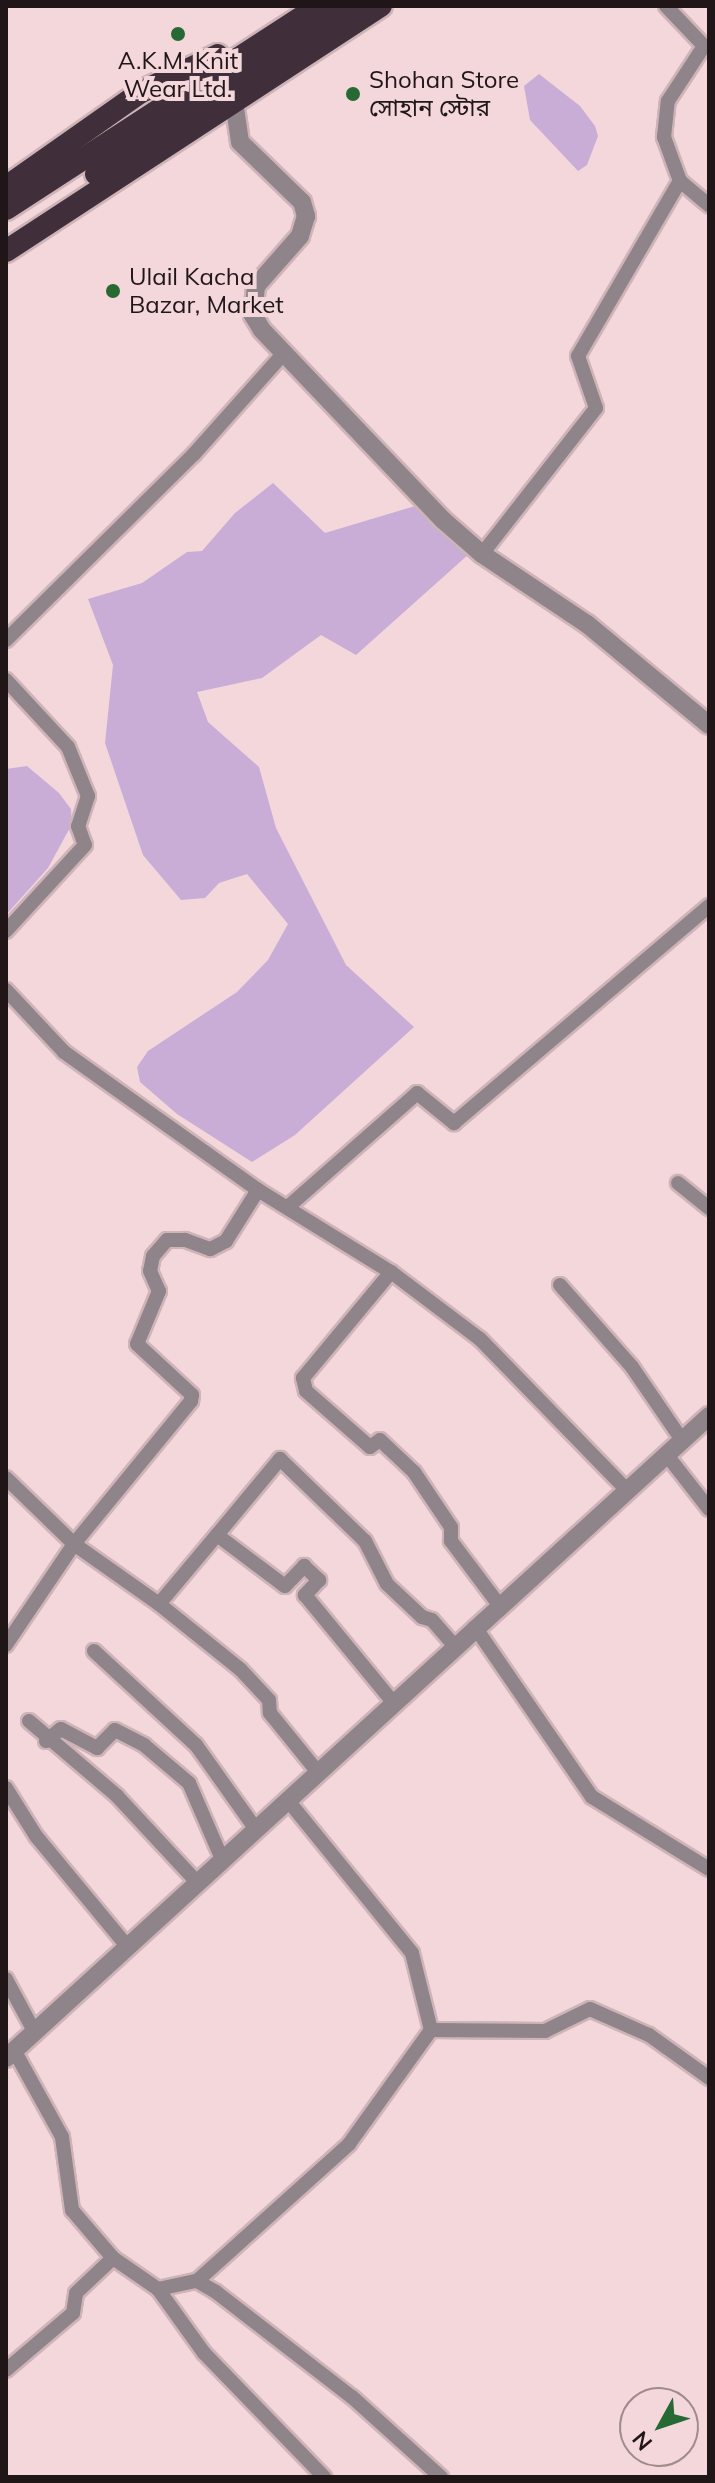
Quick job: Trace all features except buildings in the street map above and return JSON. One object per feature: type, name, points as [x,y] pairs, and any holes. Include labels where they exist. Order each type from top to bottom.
[{"type":"highway","points":[[6,187],[141,92],[203,65],[292,6]]},
{"type":"highway","points":[[6,209],[318,6]]},
{"type":"highway","points":[[6,234],[352,6]]},
{"type":"highway","points":[[6,251],[381,6]]},
{"type":"street","points":[[666,6],[706,38],[701,53],[668,101],[664,137],[680,181],[709,205]]},
{"type":"street","points":[[234,101],[240,142],[305,208],[300,236],[253,295],[253,315],[284,353],[482,554],[587,624],[709,725]]},
{"type":"street","points":[[482,554],[596,408],[578,356],[680,181]]},
{"type":"street","points":[[6,640],[194,454],[284,353]]},
{"type":"street","points":[[6,680],[68,747],[88,796],[78,826],[85,845],[6,931]]},
{"type":"street","points":[[289,1206],[417,1093],[454,1123],[709,906]]},
{"type":"street","points":[[6,990],[64,1052],[258,1190],[289,1206],[391,1272],[480,1339],[626,1489]]},
{"type":"street","points":[[678,1183],[709,1208]]},
{"type":"street","points":[[6,1645],[74,1544],[191,1401],[192,1395],[137,1344],[159,1291],[150,1271],[153,1256],[167,1240],[210,1249],[226,1241],[258,1190]]},
{"type":"street","points":[[391,1272],[303,1378],[306,1391],[370,1447],[380,1440],[414,1472],[451,1527],[451,1541],[499,1605]]},
{"type":"street","points":[[560,1285],[632,1367],[682,1440]]},
{"type":"street","points":[[324,2477],[204,2353],[158,2289],[113,2258],[72,2210],[62,2137],[10,2054],[454,1645],[709,1416]]},
{"type":"street","points":[[666,1454],[709,1509]]},
{"type":"street","points":[[159,1604],[280,1459],[365,1541],[387,1584],[422,1617],[432,1620],[454,1645]]},
{"type":"street","points":[[6,1478],[74,1544],[159,1604],[257,1687],[269,1700],[270,1713],[317,1771]]},
{"type":"street","points":[[217,1535],[285,1586],[304,1566],[319,1580],[305,1595],[393,1702]]},
{"type":"street","points":[[475,1627],[592,1797],[709,1869]]},
{"type":"street","points":[[94,1651],[196,1745],[255,1828]]},
{"type":"street","points":[[29,1721],[46,1741],[117,1796],[197,1882]]},
{"type":"street","points":[[46,1741],[61,1729],[97,1748],[115,1730],[144,1745],[189,1783],[222,1859]]},
{"type":"street","points":[[6,1788],[36,1836],[127,1946]]},
{"type":"street","points":[[158,2289],[197,2281],[358,2134],[431,2030],[412,1953],[287,1799]]},
{"type":"street","points":[[6,1979],[34,2031]]},
{"type":"street","points":[[431,2030],[545,2031],[590,2009],[649,2035],[709,2078]]},
{"type":"street","points":[[6,2370],[73,2313],[76,2293],[113,2258]]},
{"type":"street","points":[[197,2281],[352,2397],[441,2477]]},
{"type":"shaded area","points":[[539,74],[580,106],[595,126],[598,136],[587,165],[578,171],[530,120],[524,86]]},
{"type":"shaded area","points":[[273,483],[325,533],[415,506],[469,554],[356,655],[321,635],[262,678],[197,692],[208,722],[259,767],[276,828],[346,965],[414,1027],[295,1135],[252,1162],[177,1114],[140,1082],[137,1067],[148,1051],[237,992],[268,960],[288,924],[247,874],[219,883],[205,898],[181,900],[143,855],[105,743],[113,665],[88,599],[142,583],[187,552],[202,551],[235,513]]},
{"type":"shaded area","points":[[27,766],[59,793],[71,809],[72,824],[48,868],[6,915],[6,769]]},
{"type":"place","name":"A.K.M. Knit Wear Ltd.","points":[[178,34]]},
{"type":"place","name":"Shohan Store সোহান স্টোর","points":[[353,94]]},
{"type":"place","name":"Ulail Kacha Bazar, Market","points":[[113,291]]}]
